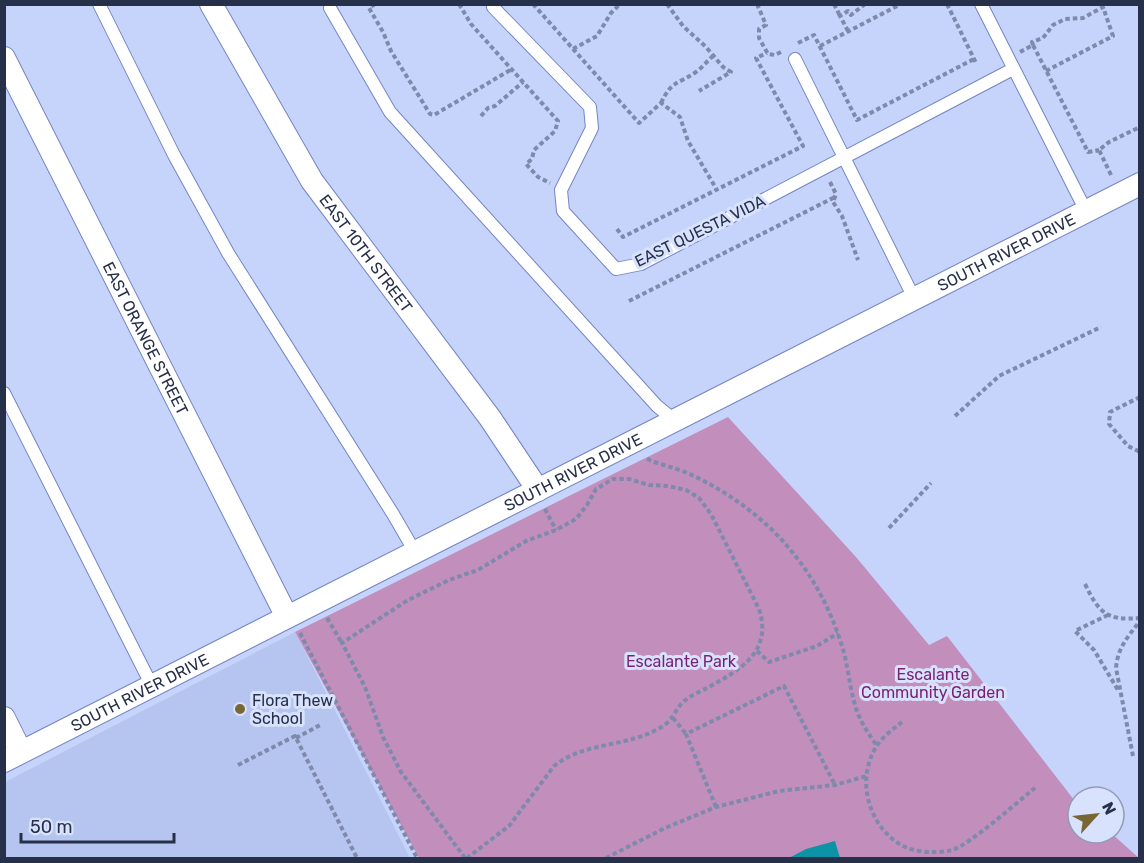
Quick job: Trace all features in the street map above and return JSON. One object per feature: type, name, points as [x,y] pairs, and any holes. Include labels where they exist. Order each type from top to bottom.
[{"type":"street","name":"EAST 10TH STREET","points":[[211,4],[312,182],[490,418],[540,497]]},
{"type":"street","name":"EAST ORANGE STREET","points":[[4,58],[293,623]]},
{"type":"street","name":"SOUTH RIVER DRIVE","points":[[13,756],[152,686],[293,623],[415,552],[540,497],[674,420],[1140,184]]},
{"type":"street","points":[[4,718],[13,756]]},
{"type":"lane","points":[[99,4],[174,155],[228,253],[415,552]]},
{"type":"lane","points":[[493,4],[493,7],[590,107],[592,128],[561,190]]},
{"type":"lane","points":[[981,4],[1086,211]]},
{"type":"lane","points":[[330,8],[390,112],[657,406],[674,420]]},
{"type":"lane","points":[[795,59],[914,298]]},
{"type":"lane","name":"EAST QUESTA VIDA","points":[[561,190],[563,211],[616,269],[641,264],[844,157],[1011,64]]},
{"type":"lane","points":[[4,393],[152,686]]},
{"type":"path","points":[[375,4],[369,8],[391,51],[430,114],[434,115],[512,69]]},
{"type":"path","points":[[459,4],[471,24],[558,121],[555,131],[534,150],[532,159],[526,164],[538,177],[561,190]]},
{"type":"path","points":[[534,4],[639,123],[661,103],[667,90],[680,79],[695,73],[713,56]]},
{"type":"path","points":[[573,49],[597,36],[611,13],[620,4]]},
{"type":"path","points":[[667,4],[683,26],[723,67],[731,72],[699,91]]},
{"type":"path","points":[[757,4],[766,25],[759,29],[759,38],[767,52],[775,55],[814,35],[856,120],[975,61],[947,4]]},
{"type":"path","points":[[834,4],[848,32]]},
{"type":"path","points":[[840,16],[848,11],[851,15],[865,4]]},
{"type":"path","points":[[820,46],[901,4]]},
{"type":"path","points":[[1011,64],[1033,45],[1032,42],[1043,38],[1053,25],[1065,19],[1083,18],[1103,6],[1113,36],[1046,71]]},
{"type":"path","points":[[1033,45],[1088,152],[1099,150],[1109,142],[1140,127]]},
{"type":"path","points":[[616,229],[623,237],[803,147],[756,58],[767,52]]},
{"type":"path","points":[[481,116],[488,108],[495,106],[523,82]]},
{"type":"path","points":[[661,103],[680,117],[688,141],[717,190]]},
{"type":"path","points":[[1099,150],[1111,175]]},
{"type":"path","points":[[823,168],[836,194],[833,202],[842,216],[858,260]]},
{"type":"path","points":[[629,301],[835,197]]},
{"type":"path","points":[[955,416],[999,376],[1101,327]]},
{"type":"path","points":[[1140,397],[1110,412],[1109,424],[1128,446],[1140,452]]},
{"type":"path","points":[[644,453],[647,459],[697,477],[753,512],[789,548],[807,572],[830,611],[847,659],[855,708],[877,746]]},
{"type":"path","points":[[325,614],[364,687],[383,736],[401,772],[466,858],[509,826],[554,766],[563,759],[579,752],[658,730],[673,718],[682,703],[734,672],[757,651],[764,623],[711,514],[699,498],[686,490],[649,485],[629,479],[613,479],[596,489],[576,519],[556,530],[526,541],[478,570],[449,580],[408,600],[342,643]]},
{"type":"path","points":[[890,528],[931,483]]},
{"type":"path","points":[[540,497],[556,530]]},
{"type":"path","points":[[1085,584],[1099,608],[1108,615],[1120,620],[1140,620]]},
{"type":"path","points":[[1108,615],[1075,631],[1094,650],[1119,692]]},
{"type":"path","points":[[1133,756],[1116,668],[1117,654],[1140,620]]},
{"type":"path","points":[[293,623],[417,858]]},
{"type":"path","points":[[757,651],[769,662],[817,646],[838,633]]},
{"type":"path","points":[[686,734],[784,686],[835,786]]},
{"type":"path","points":[[673,718],[686,734],[716,807]]},
{"type":"path","points":[[902,722],[877,746],[870,758],[866,776],[868,802],[875,819],[896,843],[931,852],[955,850],[1036,787]]},
{"type":"path","points":[[238,765],[322,724]]},
{"type":"path","points":[[296,738],[357,858]]},
{"type":"path","points":[[606,858],[664,828],[716,807],[779,791],[835,786],[866,776]]},
{"type":"shaded area","name":"Flora Thew School","points":[[295,632],[410,858],[5,858],[5,782]]},
{"type":"shaded area","points":[[835,841],[840,858],[789,858],[806,849]]},
{"type":"green space","name":"Escalante Park","points":[[728,417],[856,557],[929,645],[947,636],[1066,790],[1066,845],[1124,845],[1139,858],[419,858],[295,632]]},
{"type":"place","name":"Flora Thew School","points":[[240,709]]},
{"type":"park label","name":"Escalante Community Garden","points":[[933,683]]}]
